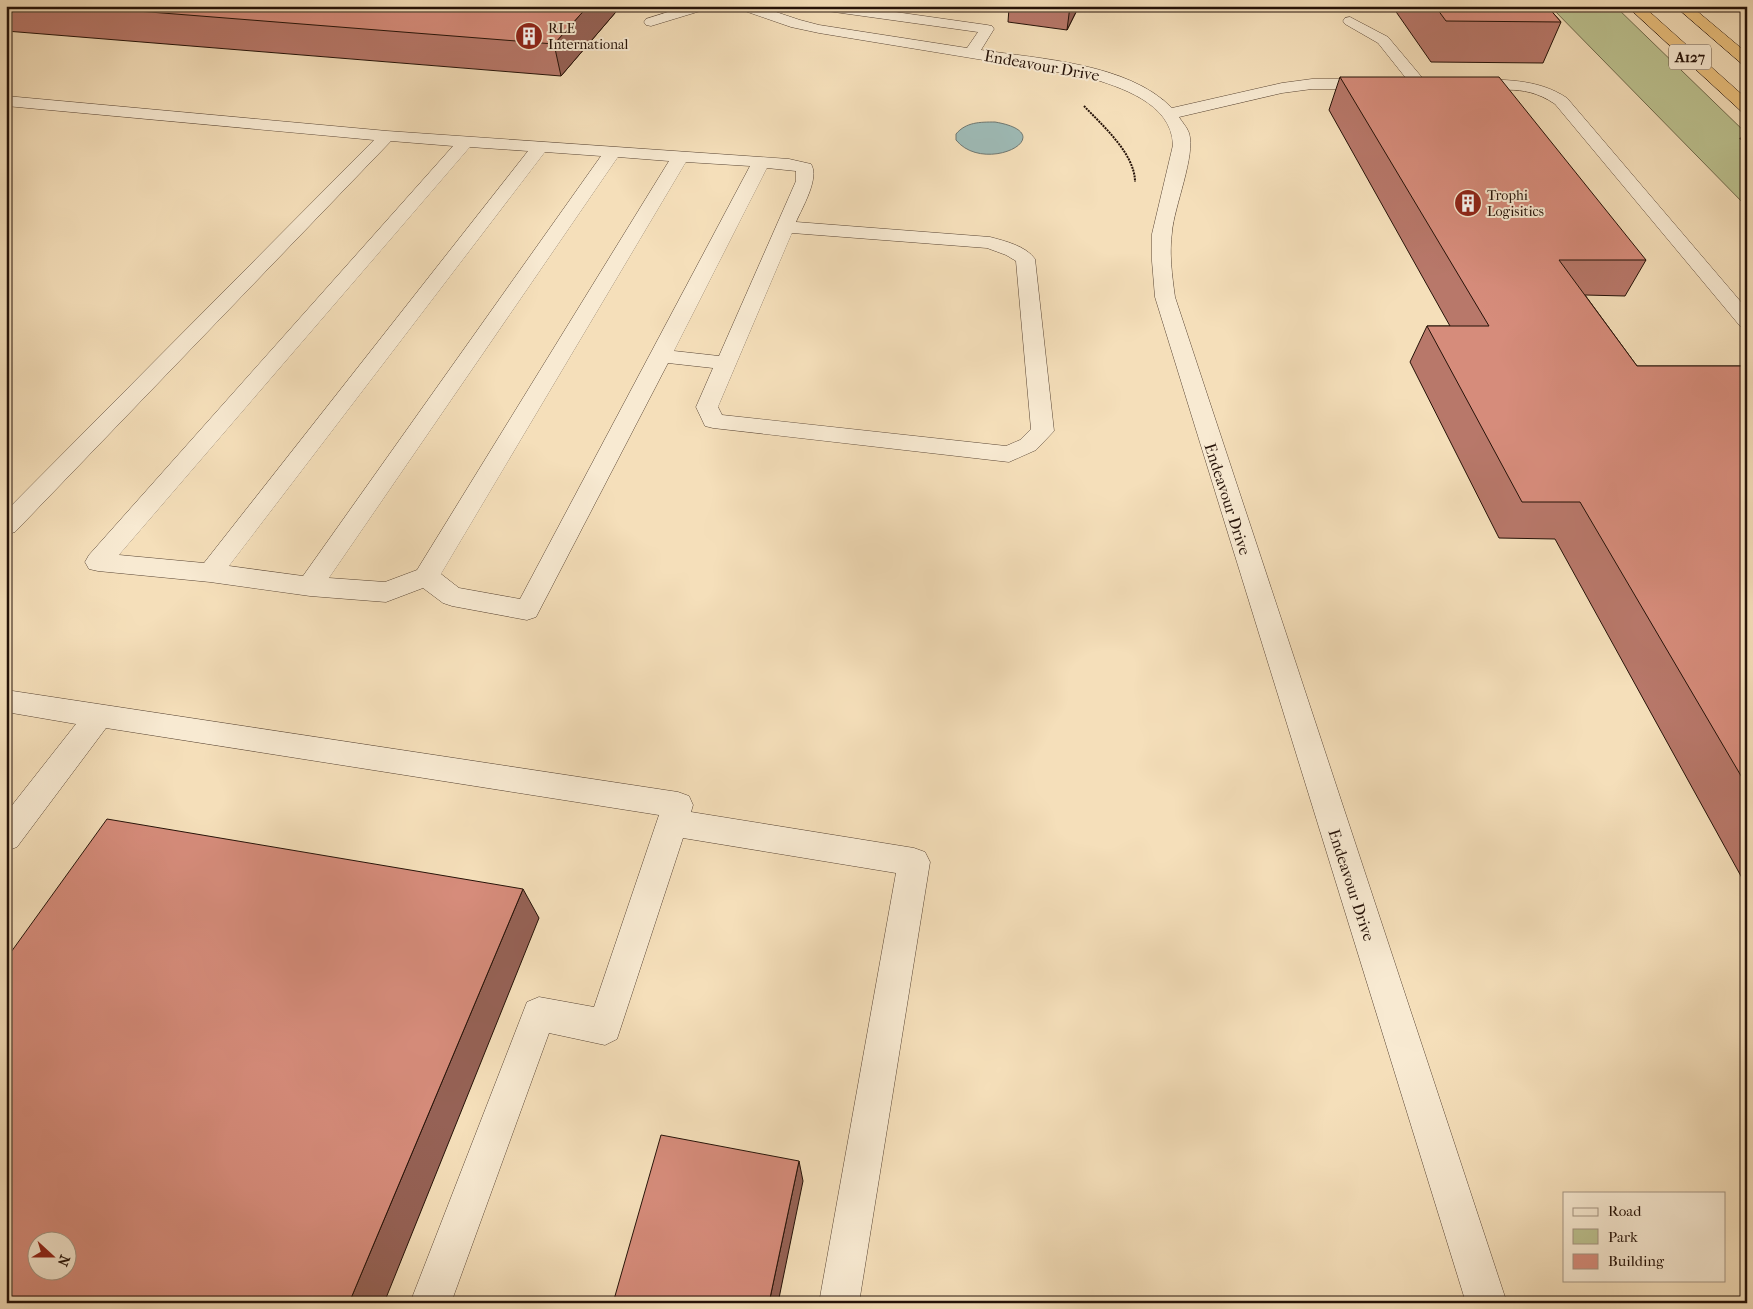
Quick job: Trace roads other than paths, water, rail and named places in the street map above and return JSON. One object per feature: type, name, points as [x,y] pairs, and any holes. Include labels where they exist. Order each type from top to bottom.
[{"type":"highway","name":"A127","points":[[1634,6],[1747,108]]},
{"type":"highway","name":"A127","points":[[1686,9],[1747,61]]},
{"type":"street","points":[[651,22],[702,6]]},
{"type":"street","name":"Endeavour Drive","points":[[744,6],[796,24],[1079,70],[1105,76],[1131,86],[1170,114],[1181,134],[1160,254],[1165,297],[1486,1303]]},
{"type":"street","points":[[820,6],[987,28],[971,53]]},
{"type":"street","points":[[1350,21],[1383,40],[1419,84]]},
{"type":"street","points":[[1170,114],[1282,88],[1312,84],[1515,85],[1553,94],[1581,122],[1747,322]]},
{"type":"street","points":[[6,101],[387,136],[790,164],[806,168],[805,181],[785,227],[726,363],[707,407],[713,422],[1009,454],[1028,445],[1043,431],[1025,258],[1013,250],[990,243],[785,227]]},
{"type":"street","points":[[6,526],[387,136]]},
{"type":"street","points":[[466,141],[98,562],[310,586],[386,592],[426,577],[680,157]]},
{"type":"street","points":[[210,574],[540,147]]},
{"type":"street","points":[[310,586],[613,152]]},
{"type":"street","points":[[426,577],[452,596],[527,610],[761,162]]},
{"type":"street","points":[[661,356],[726,363]]},
{"type":"street","points":[[6,701],[678,804],[605,1027],[539,1014],[430,1303]]},
{"type":"street","points":[[6,837],[99,716]]},
{"type":"street","points":[[672,823],[914,862],[839,1303]]},
{"type":"water","points":[[995,122],[1015,128],[1023,135],[1021,142],[1013,149],[1000,153],[984,154],[969,150],[956,140],[956,134],[964,127],[979,123]]},
{"type":"place","name":"RLE International","points":[[529,36]]},
{"type":"place","name":"Trophi Logisitics","points":[[1468,203]]}]
